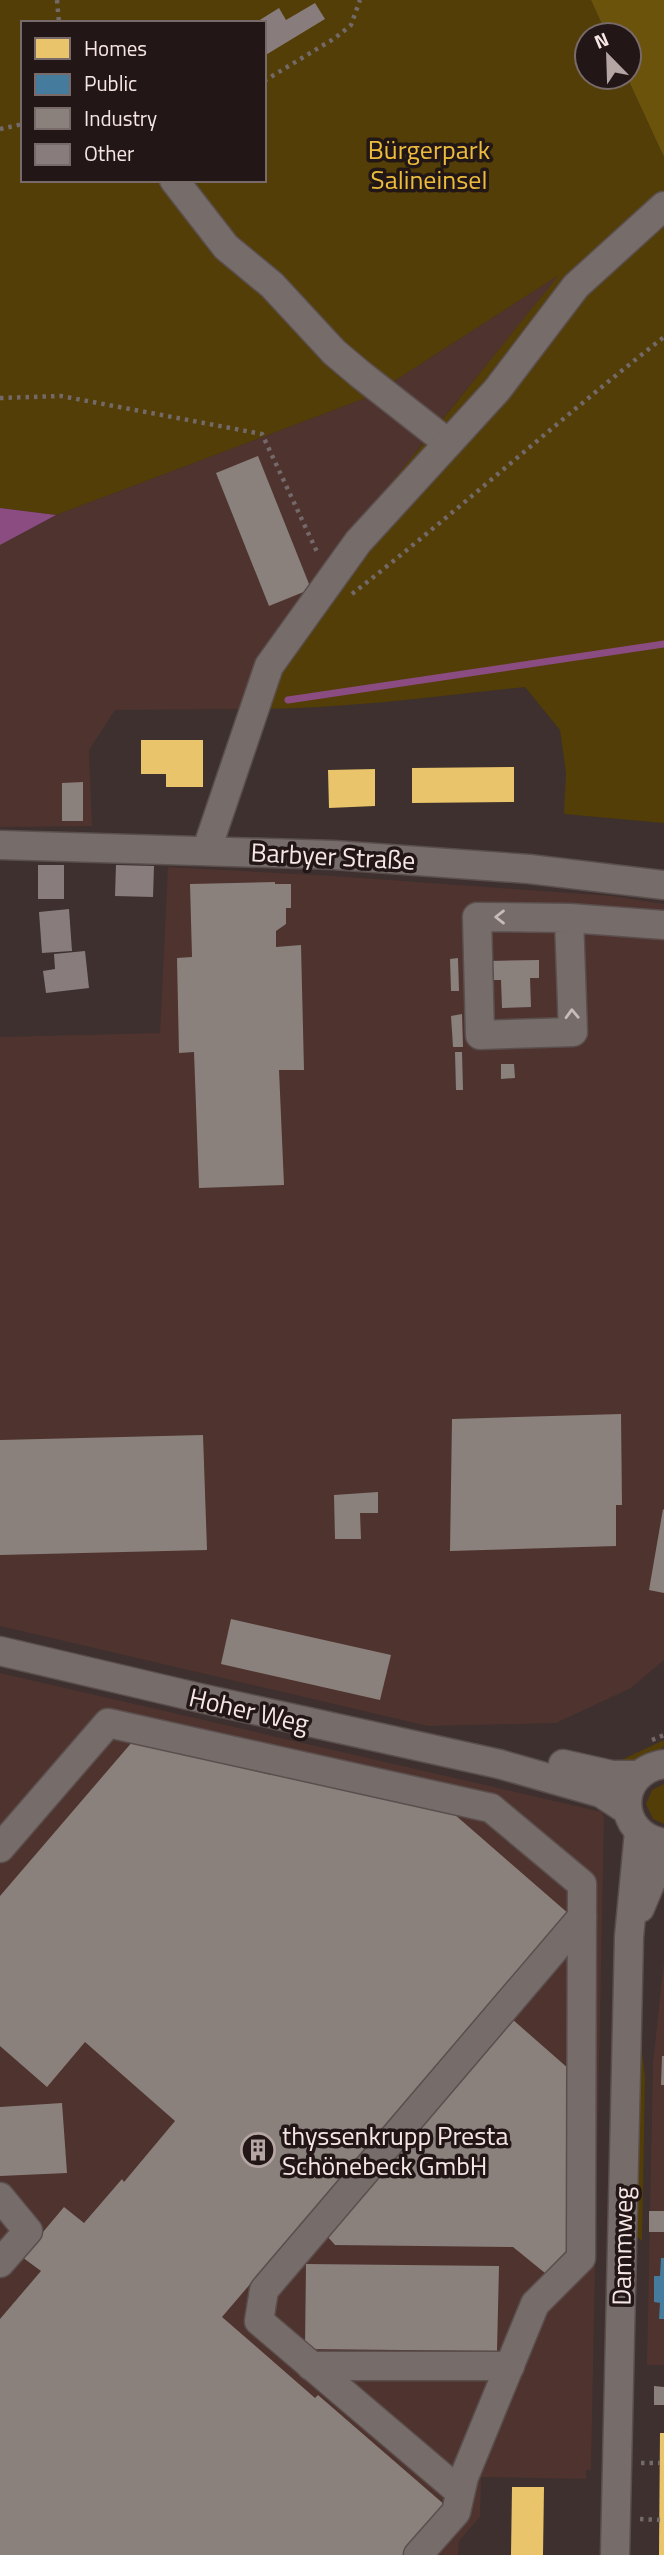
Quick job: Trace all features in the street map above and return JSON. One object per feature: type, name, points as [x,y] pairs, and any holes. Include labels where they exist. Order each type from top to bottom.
[{"type":"street","points":[[176,182],[226,247],[272,285],[334,352],[448,443]]},
{"type":"street","points":[[207,849],[269,666],[339,589],[358,542],[497,390],[576,286],[664,206]]},
{"type":"street","name":"Barbyer Straße","points":[[0,845],[207,849],[334,855],[528,869],[664,885]]},
{"type":"street","points":[[569,918],[573,1032],[480,1035],[477,918],[569,918],[664,925]]},
{"type":"street","name":"Hoher Weg","points":[[0,1651],[213,1702],[499,1764],[601,1793],[643,1828]]},
{"type":"street","points":[[0,1848],[108,1723],[491,1808],[582,1884],[581,2258],[535,2304],[464,2477],[456,2512],[418,2555]]},
{"type":"street","name":"Hoher Weg","points":[[499,1764],[547,1761],[612,1775],[657,1766]]},
{"type":"street","name":"Dammweg","points":[[615,2555],[629,1937],[643,1828],[627,1797],[631,1785],[657,1766]]},
{"type":"street","name":"Dammweg","points":[[629,1937],[656,1870],[664,1857]]},
{"type":"street","points":[[460,2492],[259,2321],[264,2290],[582,1917]]},
{"type":"street","points":[[0,2197],[28,2231],[0,2263]]},
{"type":"street","points":[[311,2366],[510,2366]]},
{"type":"path","points":[[57,0],[59,21]]},
{"type":"path","points":[[266,80],[335,38],[351,25],[360,0]]},
{"type":"path","points":[[0,129],[21,124]]},
{"type":"path","points":[[0,398],[61,396],[262,434],[339,589],[433,530],[664,337]]},
{"type":"path","points":[[641,2463],[660,2463]]},
{"type":"path","points":[[640,2519],[660,2520]]},
{"type":"shaded area","points":[[591,0],[664,0],[664,157],[633,91],[643,91],[643,21],[601,21]]},
{"type":"shaded area","points":[[562,273],[420,446],[242,709],[115,710],[89,750],[92,826],[0,827],[0,545],[56,515],[371,396]]},
{"type":"shaded area","points":[[0,508],[56,515],[0,545]]},
{"type":"shaded area","points":[[168,867],[612,896],[664,904],[664,1660],[631,1688],[556,1723],[428,1726],[0,1626],[0,1037],[160,1033]]},
{"type":"shaded area","points":[[0,1673],[602,1812],[591,2470],[586,2470],[586,2479],[481,2477],[480,2517],[459,2541],[458,2555],[0,2555]]},
{"type":"shaded area","points":[[664,1961],[664,2365],[647,2365],[653,2063]]},
{"type":"green space","name":"Bürgerpark Salineinsel","points":[[0,0],[591,0],[601,21],[573,21],[573,91],[633,91],[664,157],[664,823],[564,814],[566,773],[560,730],[525,687],[349,705],[242,709],[260,657],[315,577],[559,275],[371,396],[56,515],[0,508]]},
{"type":"green space","points":[[664,1740],[664,1746],[649,1757],[631,1762],[619,1761]]},
{"type":"green space","points":[[664,1784],[664,1824],[653,1819],[646,1804],[652,1790]]},
{"type":"green space","points":[[640,2038],[645,2076],[642,2241],[633,2233]]},
{"type":"building: Homes","points":[[141,740],[203,740],[203,787],[166,787],[166,774],[141,774]]},
{"type":"building: Homes","points":[[514,767],[514,802],[412,803],[412,768]]},
{"type":"building: Homes","points":[[375,769],[375,806],[329,808],[328,770]]},
{"type":"building: Homes","points":[[660,2433],[664,2433],[664,2555],[659,2555]]},
{"type":"building: Homes","points":[[512,2487],[544,2487],[543,2555],[511,2555]]},
{"type":"building: Public","points":[[661,2258],[664,2258],[664,2319],[659,2319],[660,2303],[654,2302],[654,2276],[660,2276]]},
{"type":"building: Industry","points":[[258,456],[311,589],[269,606],[216,473]]},
{"type":"building: Industry","points":[[83,782],[83,821],[62,821],[62,783]]},
{"type":"building: Industry","points":[[190,884],[291,884],[291,908],[286,908],[286,924],[276,931],[276,947],[301,945],[304,1070],[279,1070],[284,1185],[199,1188],[194,1052],[179,1053],[177,958],[192,957]]},
{"type":"building: Industry","points":[[458,958],[459,991],[451,991],[450,959]]},
{"type":"building: Industry","points":[[539,960],[539,978],[530,978],[531,1007],[502,1008],[501,980],[489,980],[489,961]]},
{"type":"building: Industry","points":[[462,1014],[463,1047],[453,1047],[451,1016]]},
{"type":"building: Industry","points":[[455,1052],[462,1052],[463,1090],[456,1090]]},
{"type":"building: Industry","points":[[501,1064],[514,1064],[515,1078],[501,1079]]},
{"type":"building: Industry","points":[[621,1414],[622,1505],[616,1505],[616,1546],[450,1551],[452,1419]]},
{"type":"building: Industry","points":[[203,1435],[207,1550],[0,1555],[0,1440]]},
{"type":"building: Industry","points":[[378,1492],[378,1513],[360,1513],[361,1539],[335,1539],[334,1495]]},
{"type":"building: Industry","points":[[664,1510],[664,1593],[649,1590]]},
{"type":"building: Industry","points":[[231,1619],[391,1655],[380,1700],[221,1664]]},
{"type":"building: Industry","name":"thyssenkrupp Presta Schönebeck GmbH","points":[[133,1741],[271,1775],[273,1769],[446,1807],[569,1914],[512,2019],[569,2069],[567,2250],[545,2273],[513,2247],[335,2245],[327,2236],[316,2207],[222,2317],[315,2398],[318,2395],[446,2506],[404,2555],[0,2555],[0,2319],[41,2271],[22,2257],[64,2207],[84,2223],[122,2179],[124,2182],[175,2121],[85,2042],[47,2087],[0,2046],[0,1896]]},
{"type":"building: Industry","points":[[664,2056],[664,2085],[661,2085]]},
{"type":"building: Industry","points":[[62,2103],[67,2173],[0,2176],[0,2107]]},
{"type":"building: Industry","points":[[649,2211],[664,2211],[664,2232],[649,2232]]},
{"type":"building: Industry","points":[[306,2264],[499,2266],[497,2351],[305,2349]]},
{"type":"building: Industry","points":[[654,2386],[664,2387],[664,2405],[654,2405]]},
{"type":"building: Other","points":[[315,3],[325,19],[266,55],[266,21],[258,21],[279,8],[286,20]]},
{"type":"building: Other","points":[[38,865],[64,865],[64,899],[38,899]]},
{"type":"building: Other","points":[[116,865],[154,866],[153,897],[115,896]]},
{"type":"building: Other","points":[[69,909],[72,951],[42,953],[39,912]]},
{"type":"building: Other","points":[[85,951],[89,988],[46,993],[43,971],[55,969],[54,954]]},
{"type":"waterway","points":[[288,700],[664,644]]},
{"type":"place","name":"thyssenkrupp Presta Schönebeck GmbH","points":[[258,2150]]}]
